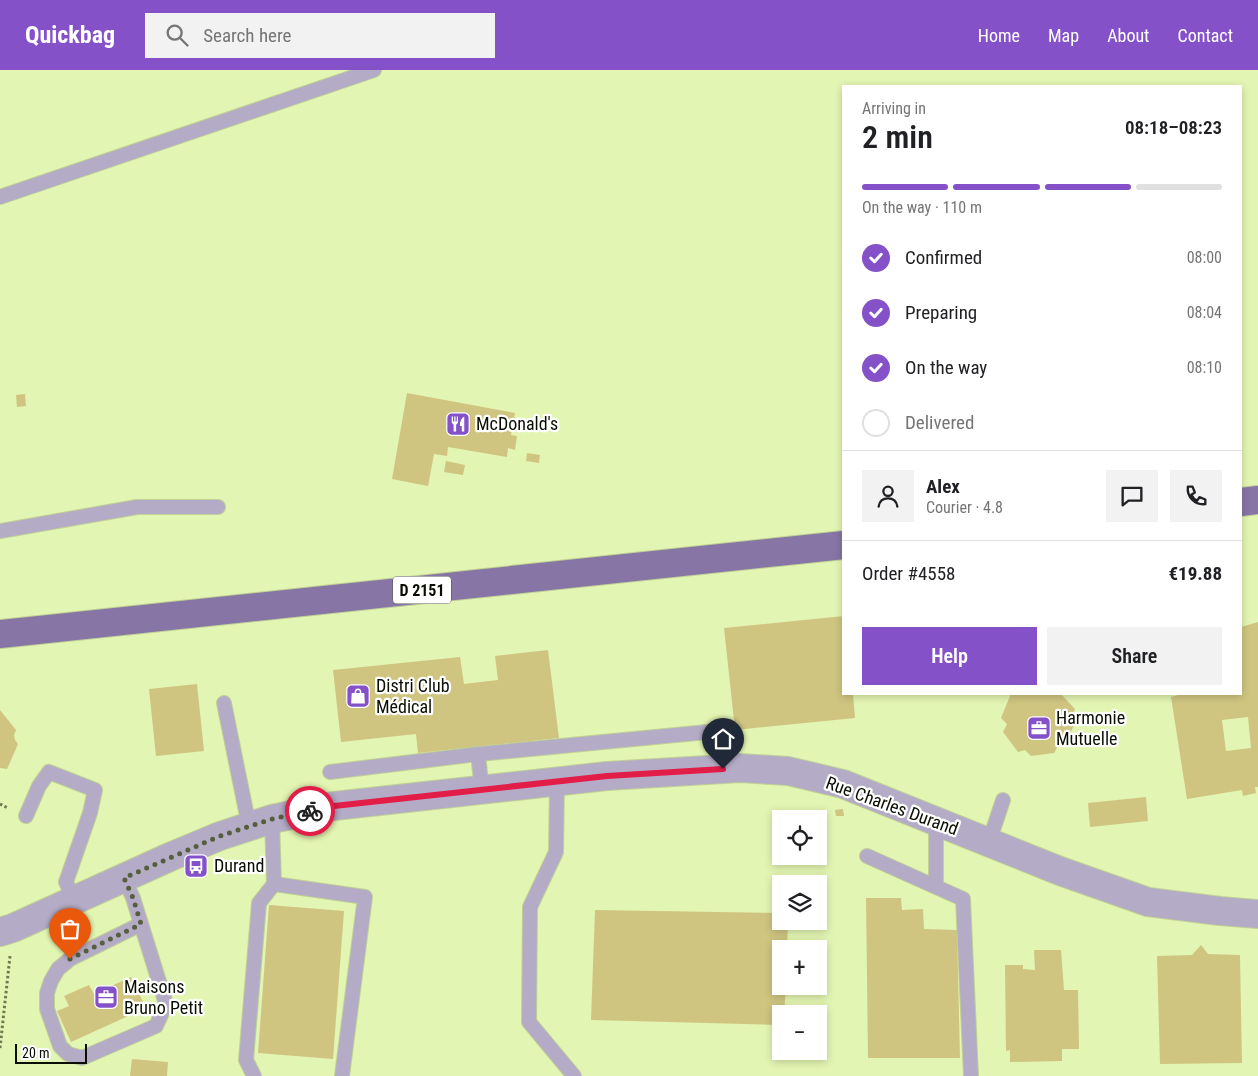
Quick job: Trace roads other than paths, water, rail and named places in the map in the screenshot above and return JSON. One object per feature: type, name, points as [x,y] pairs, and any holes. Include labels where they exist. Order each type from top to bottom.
[{"type":"main road","points":[[1242,502],[1258,500]]},
{"type":"main road","name":"D 2151","points":[[0,634],[842,545]]},
{"type":"street","name":"Rue Charles Durand","points":[[6,930],[220,836],[260,823],[334,806],[607,776],[740,768],[788,771],[843,784],[1060,872],[1148,902],[1258,914]]},
{"type":"lane","points":[[0,197],[374,70]]},
{"type":"lane","points":[[0,531],[137,507],[218,507]]},
{"type":"lane","points":[[224,703],[260,823],[274,884]]},
{"type":"lane","points":[[330,772],[478,754],[728,730]]},
{"type":"lane","points":[[478,754],[482,791]]},
{"type":"lane","points":[[26,816],[39,786],[49,772],[95,790],[90,813],[66,882],[74,900]]},
{"type":"lane","points":[[556,782],[556,852],[530,907],[529,1022],[574,1076]]},
{"type":"lane","points":[[989,842],[1003,800]]},
{"type":"lane","points":[[936,821],[936,886]]},
{"type":"lane","points":[[867,856],[963,899],[971,1076]]},
{"type":"lane","points":[[124,878],[133,898],[166,1004],[156,1026],[82,1058],[68,1054],[60,1046],[47,1009],[47,993],[51,981],[58,969],[70,959],[141,924]]},
{"type":"lane","points":[[254,1076],[246,1060],[259,903],[274,884]]},
{"type":"lane","points":[[274,884],[366,896],[342,1076]]},
{"type":"place","name":"McDonald's","points":[[458,424]]},
{"type":"place","name":"Distri Club Médical","points":[[358,696]]},
{"type":"place","name":"Harmonie Mutuelle","points":[[1039,728]]},
{"type":"place","name":"Durand","points":[[196,866]]},
{"type":"place","name":"Maisons Bruno Petit","points":[[106,997]]}]
